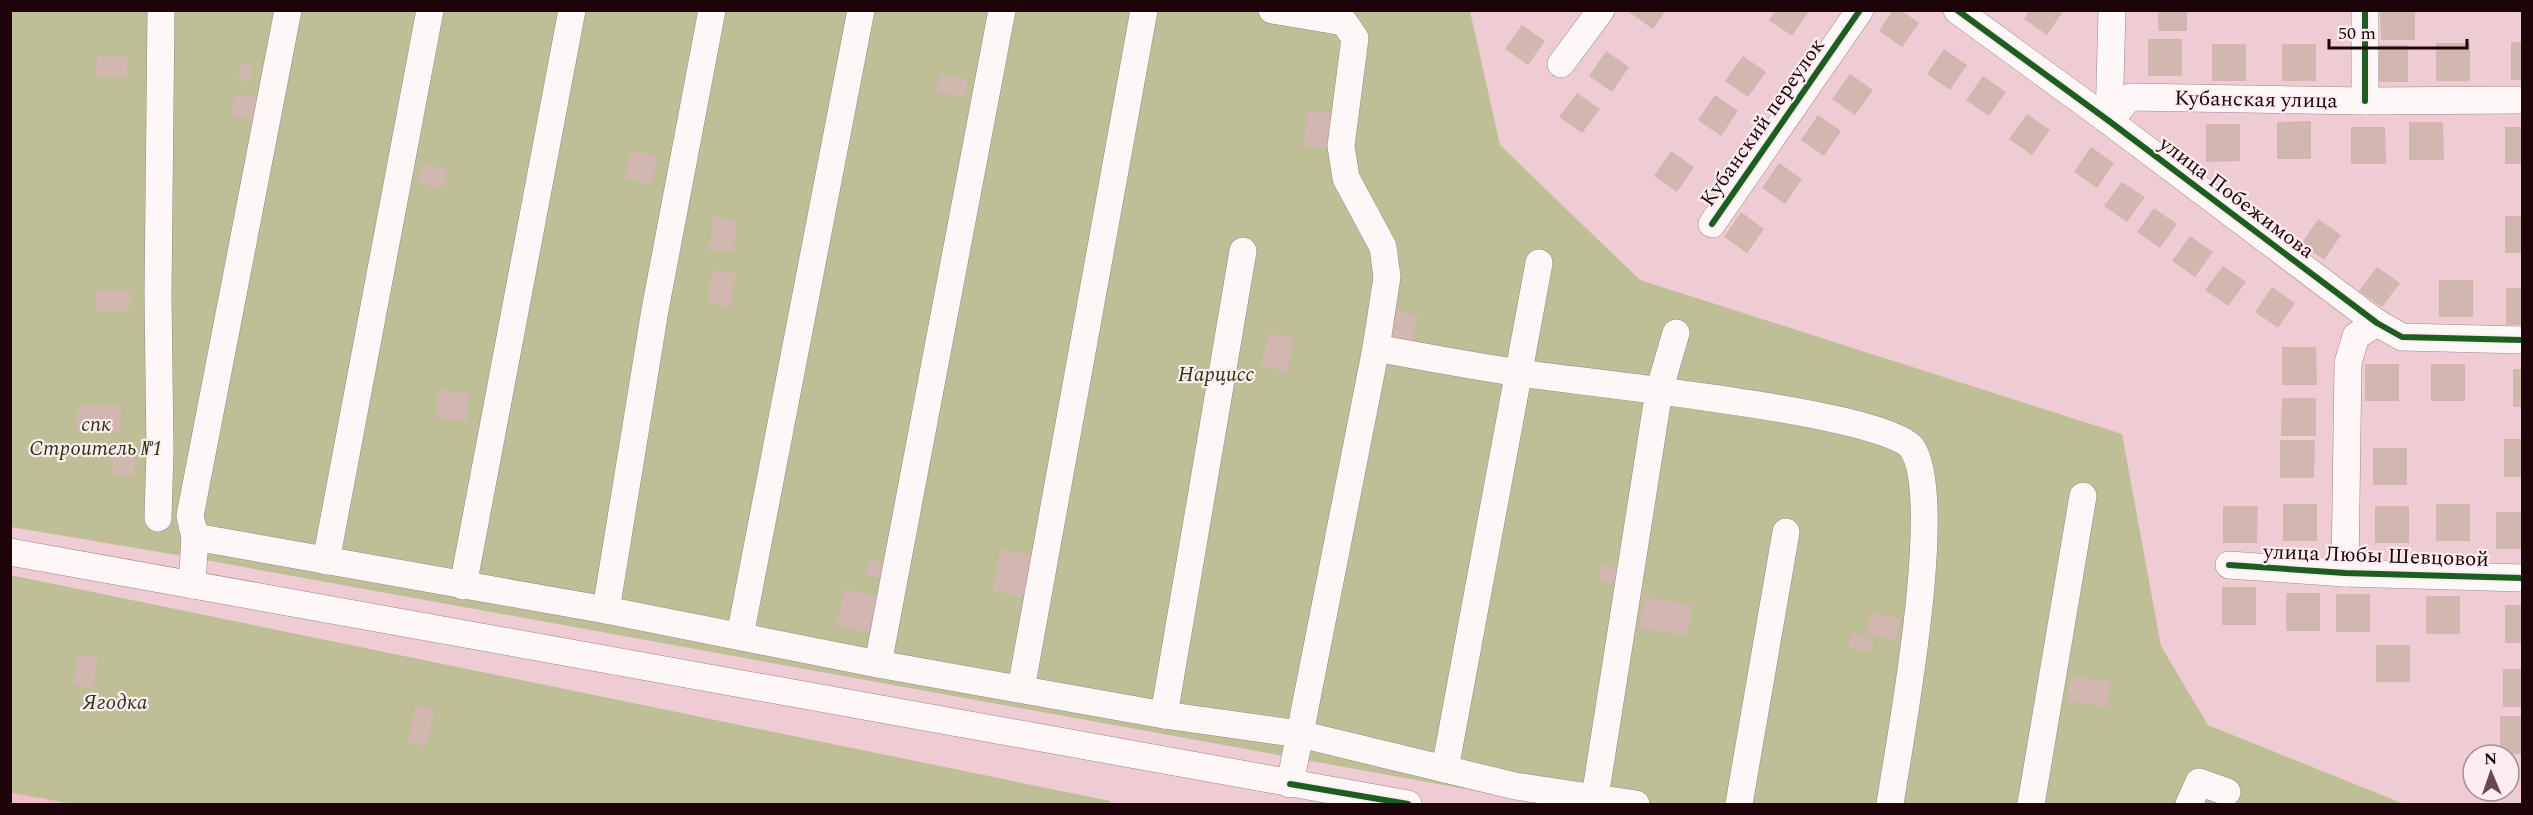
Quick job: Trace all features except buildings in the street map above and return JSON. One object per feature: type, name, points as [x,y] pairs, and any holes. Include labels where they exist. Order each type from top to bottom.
[{"type":"street","points":[[158,518],[161,10]]},
{"type":"street","points":[[192,585],[195,537],[190,516],[288,10]]},
{"type":"street","points":[[326,561],[430,10]]},
{"type":"street","points":[[463,586],[572,10]]},
{"type":"street","points":[[606,610],[655,310],[712,10]]},
{"type":"street","points":[[740,636],[861,10]]},
{"type":"street","points":[[878,664],[1002,10]]},
{"type":"street","points":[[1021,689],[1144,10]]},
{"type":"street","points":[[1561,64],[1601,10]]},
{"type":"street","name":"Кубанский переулок","points":[[1712,224],[1860,10]]},
{"type":"street","name":"улица Побежимова","points":[[1957,10],[2377,323],[2402,338],[2523,340]]},
{"type":"street","points":[[2109,122],[2112,10]]},
{"type":"street","points":[[2365,10],[2365,101]]},
{"type":"street","points":[[1283,11],[1344,22],[1355,38],[1341,146],[1346,178],[1383,247],[1387,277],[1376,348],[1290,784]]},
{"type":"street","name":"Кубанская улица","points":[[2109,122],[2130,97],[2365,101],[2523,100]]},
{"type":"street","points":[[1164,715],[1243,251]]},
{"type":"street","points":[[1445,769],[1539,263]]},
{"type":"street","points":[[2344,573],[2348,363],[2356,336],[2377,323]]},
{"type":"street","points":[[1595,797],[1659,391],[1676,333]]},
{"type":"street","points":[[1376,348],[1520,373],[1742,402],[1882,431],[1911,447],[1921,472],[1925,513],[1913,652],[1890,804]]},
{"type":"street","points":[[2031,804],[2083,496]]},
{"type":"street","points":[[1740,804],[1786,532]]},
{"type":"street","points":[[195,537],[606,610],[878,664],[1164,715],[1300,734],[1515,786],[1636,804]]},
{"type":"street","points":[[10,552],[1408,804]]},
{"type":"street","name":"улица Любы Шевцовой","points":[[2229,565],[2344,573],[2523,578]]},
{"type":"street","points":[[2189,804],[2199,782],[2227,792]]},
{"type":"shaded area","points":[[11,793],[73,804],[11,804]]},
{"type":"green space","name":"Нарцисс","points":[[10,11],[1470,11],[1500,145],[1640,280],[2122,434],[2161,646],[2208,725],[2404,804],[1548,804],[183,556],[11,527]]},
{"type":"green space","name":"Ягодка","points":[[10,575],[1110,801],[1110,804],[73,804],[11,793]]},
{"type":"cycle path","points":[[1712,224],[1860,10]]},
{"type":"cycle path","points":[[1957,10],[2109,121],[2377,323],[2402,337],[2522,340]]},
{"type":"cycle path","points":[[2365,10],[2365,101]]},
{"type":"cycle path","points":[[2229,565],[2345,573],[2522,578]]},
{"type":"cycle path","points":[[1290,784],[1408,804]]},
{"type":"park label","name":"спк Строитель №1","points":[[96,436]]}]
